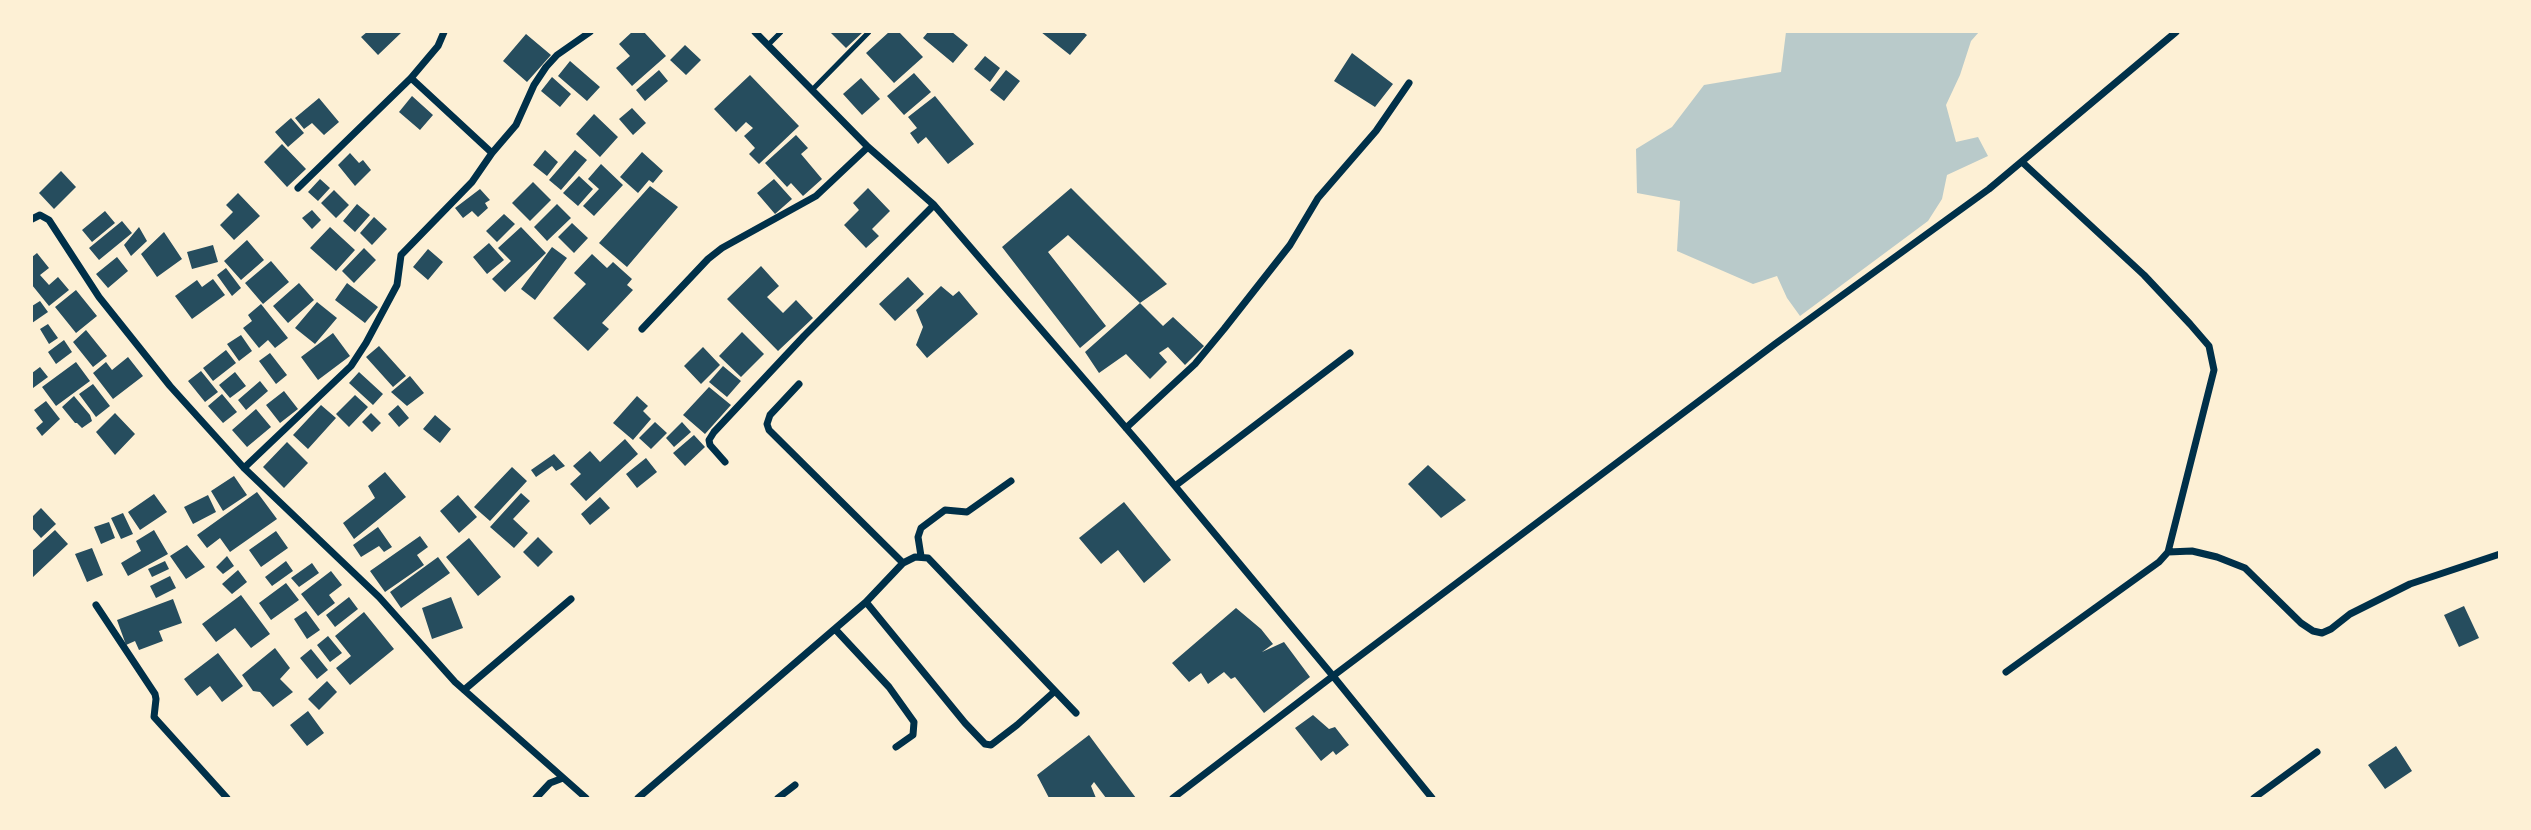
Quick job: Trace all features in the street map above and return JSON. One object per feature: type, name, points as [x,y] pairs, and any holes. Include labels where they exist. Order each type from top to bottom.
[{"type":"street","points":[[299,188],[411,78],[438,46],[444,32]]},
{"type":"street","points":[[244,468],[351,366],[397,285],[401,255],[472,182],[516,125],[534,85],[557,55],[590,32]]},
{"type":"street","points":[[755,32],[868,147],[934,205],[1175,486],[1432,799]]},
{"type":"street","points":[[1178,797],[1333,676],[1775,344],[1989,190],[2176,32]]},
{"type":"street","points":[[411,78],[492,153]]},
{"type":"street","points":[[1126,428],[1195,364],[1224,329],[1290,245],[1318,198],[1376,131],[1409,83]]},
{"type":"street","points":[[642,329],[708,259],[722,248],[816,196],[868,147]]},
{"type":"street","points":[[2006,671],[2159,562],[2168,552],[2214,370],[2209,346],[2144,275],[2022,162]]},
{"type":"street","points":[[725,462],[710,445],[709,440],[714,432],[804,336],[934,205]]},
{"type":"street","points":[[32,219],[40,215],[49,220],[99,297],[170,386],[244,468],[379,597],[464,690],[586,799]]},
{"type":"street","points":[[1175,486],[1350,353]]},
{"type":"street","points":[[799,384],[770,415],[767,424],[769,430],[903,563]]},
{"type":"street","points":[[921,556],[918,537],[921,528],[945,510],[967,512],[1011,481]]},
{"type":"street","points":[[2168,552],[2192,551],[2245,568],[2301,623],[2322,633],[2332,629],[2350,614],[2410,584],[2500,554]]},
{"type":"street","points":[[638,799],[866,602],[903,563],[915,557],[928,558],[1076,713]]},
{"type":"street","points":[[464,690],[572,599]]},
{"type":"street","points":[[866,602],[985,744],[990,745],[1017,725],[1055,691]]},
{"type":"street","points":[[96,605],[155,694],[154,717],[227,799]]},
{"type":"street","points":[[835,629],[888,687],[912,718],[915,725],[912,735],[896,747]]},
{"type":"street","points":[[2254,799],[2317,752]]},
{"type":"street","points":[[536,799],[550,783],[563,778]]},
{"type":"street","points":[[778,799],[795,785]]},
{"type":"lane","points":[[768,45],[781,32]]},
{"type":"lane","points":[[812,90],[869,32]]},
{"type":"shaded area","points":[[1786,32],[1979,32],[1971,41],[1960,75],[1946,105],[1956,142],[1978,137],[1988,156],[1947,175],[1942,199],[1928,221],[1800,316],[1787,298],[1777,276],[1753,284],[1677,251],[1680,201],[1637,193],[1636,149],[1672,127],[1704,85],[1781,72]]},
{"type":"building","points":[[367,32],[402,32],[378,55],[361,37]]},
{"type":"building","points":[[632,32],[644,32],[666,56],[632,86],[616,68],[630,56],[619,44]]},
{"type":"building","points":[[830,32],[863,32],[846,48]]},
{"type":"building","points":[[889,32],[899,32],[923,57],[894,83],[866,53]]},
{"type":"building","points":[[928,32],[952,32],[968,45],[953,63],[923,38]]},
{"type":"building","points":[[1041,32],[1083,32],[1087,35],[1070,55]]},
{"type":"building","points":[[526,34],[551,55],[527,82],[503,61]]},
{"type":"building","points":[[685,45],[701,60],[686,75],[670,60]]},
{"type":"building","points":[[1352,53],[1393,84],[1375,107],[1334,81]]},
{"type":"building","points":[[985,56],[1000,68],[990,82],[974,69]]},
{"type":"building","points":[[570,61],[600,87],[587,101],[558,76]]},
{"type":"building","points":[[659,70],[668,81],[645,101],[636,90]]},
{"type":"building","points":[[1006,70],[1020,81],[1004,101],[990,90]]},
{"type":"building","points":[[914,73],[931,92],[904,115],[887,96]]},
{"type":"building","points":[[750,75],[799,126],[759,164],[749,154],[755,148],[744,136],[753,128],[746,122],[736,132],[714,109]]},
{"type":"building","points":[[552,77],[571,94],[560,107],[541,91]]},
{"type":"building","points":[[861,78],[880,99],[862,115],[843,94]]},
{"type":"building","points":[[412,96],[433,115],[420,130],[399,112]]},
{"type":"building","points":[[935,96],[974,144],[948,164],[926,137],[918,144],[910,133],[917,128],[908,117]]},
{"type":"building","points":[[319,98],[339,122],[324,135],[312,123],[304,129],[295,118]]},
{"type":"building","points":[[632,108],[646,123],[633,135],[619,119]]},
{"type":"building","points":[[594,114],[618,137],[600,157],[576,134]]},
{"type":"building","points":[[291,118],[304,133],[288,147],[275,132]]},
{"type":"building","points":[[796,135],[808,148],[801,154],[822,179],[803,196],[791,183],[787,187],[765,163]]},
{"type":"building","points":[[282,144],[306,169],[287,187],[264,162]]},
{"type":"building","points":[[545,150],[558,162],[547,176],[533,165]]},
{"type":"building","points":[[575,150],[587,160],[561,190],[549,180]]},
{"type":"building","points":[[642,152],[663,171],[653,183],[649,180],[638,193],[620,177]]},
{"type":"building","points":[[350,153],[359,163],[363,160],[371,170],[355,186],[338,165]]},
{"type":"building","points":[[601,164],[623,185],[594,216],[583,206],[599,189],[588,179]]},
{"type":"building","points":[[61,171],[76,187],[54,209],[39,193]]},
{"type":"building","points":[[579,176],[593,189],[578,206],[563,193]]},
{"type":"building","points":[[320,179],[330,188],[318,201],[308,192]]},
{"type":"building","points":[[774,179],[792,199],[775,214],[757,193]]},
{"type":"building","points":[[533,182],[551,200],[530,221],[512,203]]},
{"type":"building","points":[[650,186],[678,207],[627,267],[599,243]]},
{"type":"building","points":[[868,188],[890,211],[872,229],[879,236],[866,248],[844,225],[859,210],[853,203]]},
{"type":"building","points":[[1071,188],[1167,284],[1140,303],[1068,235],[1048,252],[1106,326],[1080,348],[1002,247]]},
{"type":"building","points":[[480,189],[490,200],[485,203],[488,208],[478,217],[472,211],[463,218],[455,208]]},
{"type":"building","points":[[334,190],[349,205],[336,218],[321,203]]},
{"type":"building","points":[[238,193],[260,216],[234,240],[220,225],[233,212],[226,205]]},
{"type":"building","points":[[357,204],[370,215],[355,232],[343,221]]},
{"type":"building","points":[[557,204],[571,218],[547,241],[534,227]]},
{"type":"building","points":[[312,210],[321,220],[312,229],[302,218]]},
{"type":"building","points":[[105,211],[115,223],[92,242],[82,230]]},
{"type":"building","points":[[504,214],[515,224],[497,242],[486,231]]},
{"type":"building","points":[[374,217],[387,229],[372,245],[360,233]]},
{"type":"building","points":[[122,221],[132,233],[99,260],[89,248]]},
{"type":"building","points":[[572,223],[588,238],[574,253],[558,237]]},
{"type":"building","points":[[139,227],[147,241],[131,256],[124,245]]},
{"type":"building","points":[[330,227],[355,250],[336,271],[310,248]]},
{"type":"building","points":[[521,227],[546,253],[505,292],[492,279],[511,261],[498,248]]},
{"type":"building","points":[[164,232],[182,259],[157,277],[141,254]]},
{"type":"building","points":[[247,240],[264,260],[241,280],[224,261]]},
{"type":"building","points":[[489,243],[504,260],[487,274],[473,257]]},
{"type":"building","points":[[213,245],[218,262],[192,269],[187,252]]},
{"type":"building","points":[[552,247],[567,258],[535,300],[521,289]]},
{"type":"building","points":[[364,248],[376,260],[354,283],[342,271]]},
{"type":"building","points":[[428,249],[443,262],[428,280],[413,267]]},
{"type":"building","points":[[37,253],[49,268],[40,275],[49,285],[58,277],[69,290],[49,306],[32,285],[32,257]]},
{"type":"building","points":[[592,254],[607,268],[613,262],[632,279],[627,285],[633,290],[602,323],[609,329],[588,351],[553,318],[586,284],[574,273]]},
{"type":"building","points":[[117,257],[128,271],[108,288],[96,274]]},
{"type":"building","points":[[271,261],[289,282],[263,304],[245,283]]},
{"type":"building","points":[[761,266],[779,286],[767,297],[783,313],[796,300],[813,318],[778,351],[727,299]]},
{"type":"building","points":[[226,268],[241,288],[232,296],[217,275]]},
{"type":"building","points":[[908,277],[924,294],[895,321],[879,304]]},
{"type":"building","points":[[213,279],[225,295],[192,319],[175,296],[197,280],[202,287]]},
{"type":"building","points":[[299,283],[314,300],[288,323],[273,306]]},
{"type":"building","points":[[347,283],[378,307],[365,323],[335,300]]},
{"type":"building","points":[[941,286],[953,296],[959,291],[978,314],[927,358],[916,345],[923,327],[916,310]]},
{"type":"building","points":[[76,290],[97,316],[76,333],[55,307]]},
{"type":"building","points":[[40,301],[48,312],[32,323],[32,306]]},
{"type":"building","points":[[317,302],[337,318],[315,344],[295,328]]},
{"type":"building","points":[[1140,303],[1163,326],[1173,317],[1204,346],[1185,365],[1168,347],[1159,353],[1167,362],[1150,379],[1126,354],[1099,373],[1085,352]]},
{"type":"building","points":[[261,304],[288,338],[275,348],[268,340],[259,348],[243,328],[252,321],[248,315]]},
{"type":"building","points":[[48,324],[58,338],[49,344],[40,329]]},
{"type":"building","points":[[86,330],[107,356],[93,367],[73,342]]},
{"type":"building","points":[[742,332],[764,354],[741,377],[719,356]]},
{"type":"building","points":[[333,333],[350,356],[318,380],[301,357]]},
{"type":"building","points":[[241,335],[252,351],[239,361],[227,344]]},
{"type":"building","points":[[64,340],[72,352],[56,364],[48,352]]},
{"type":"building","points":[[379,346],[406,376],[393,387],[366,357]]},
{"type":"building","points":[[703,347],[720,365],[701,384],[684,366]]},
{"type":"building","points":[[226,350],[236,363],[213,381],[203,368]]},
{"type":"building","points":[[270,353],[287,375],[276,384],[259,361]]},
{"type":"building","points":[[128,357],[143,376],[113,399],[93,373],[106,362],[112,370]]},
{"type":"building","points":[[76,362],[90,381],[56,406],[42,387]]},
{"type":"building","points":[[723,366],[741,381],[727,397],[709,382]]},
{"type":"building","points":[[40,367],[48,377],[33,388],[32,373]]},
{"type":"building","points":[[201,371],[218,392],[205,402],[188,381]]},
{"type":"building","points":[[235,372],[246,386],[230,398],[219,385]]},
{"type":"building","points":[[359,372],[383,394],[373,405],[349,383]]},
{"type":"building","points":[[410,376],[424,393],[407,406],[391,392]]},
{"type":"building","points":[[260,381],[268,391],[246,410],[238,400]]},
{"type":"building","points":[[93,384],[110,406],[96,417],[79,394]]},
{"type":"building","points":[[709,387],[731,405],[705,434],[683,415]]},
{"type":"building","points":[[284,391],[298,409],[280,423],[266,405]]},
{"type":"building","points":[[222,394],[237,412],[223,423],[208,406]]},
{"type":"building","points":[[355,395],[368,407],[349,427],[336,414]]},
{"type":"building","points":[[74,396],[92,421],[82,428],[62,407]]},
{"type":"building","points":[[637,396],[648,406],[643,411],[651,419],[633,440],[613,423]]},
{"type":"building","points":[[46,401],[60,419],[42,436],[36,428],[43,422],[34,410]]},
{"type":"building","points":[[321,405],[336,418],[308,449],[293,435]]},
{"type":"building","points":[[398,405],[409,418],[399,427],[388,414]]},
{"type":"building","points":[[256,409],[271,427],[247,447],[232,430]]},
{"type":"building","points":[[115,413],[135,434],[115,455],[96,432]]},
{"type":"building","points":[[371,413],[381,423],[372,432],[362,422]]},
{"type":"building","points":[[435,415],[451,429],[440,443],[423,429]]},
{"type":"building","points":[[655,422],[667,433],[651,449],[639,438]]},
{"type":"building","points":[[682,422],[691,432],[674,447],[666,438]]},
{"type":"building","points":[[694,435],[705,447],[685,466],[673,453]]},
{"type":"building","points":[[625,439],[638,454],[586,501],[570,484],[581,474],[573,466],[590,451],[600,462]]},
{"type":"building","points":[[287,442],[308,463],[284,488],[263,467]]},
{"type":"building","points":[[554,454],[565,466],[556,471],[552,466],[536,477],[531,470]]},
{"type":"building","points":[[646,458],[657,472],[637,488],[626,474]]},
{"type":"building","points":[[1428,465],[1466,500],[1441,518],[1408,484]]},
{"type":"building","points":[[512,467],[527,481],[490,521],[474,507]]},
{"type":"building","points":[[385,472],[406,497],[354,539],[343,523],[375,498],[368,486]]},
{"type":"building","points":[[234,476],[247,495],[223,511],[211,491]]},
{"type":"building","points":[[257,492],[277,519],[230,552],[220,538],[207,548],[197,535]]},
{"type":"building","points":[[521,493],[530,501],[513,519],[528,533],[514,548],[490,527]]},
{"type":"building","points":[[154,494],[167,512],[140,530],[128,512]]},
{"type":"building","points":[[208,495],[216,512],[193,524],[184,507]]},
{"type":"building","points":[[458,495],[477,517],[459,533],[440,511]]},
{"type":"building","points":[[600,497],[610,508],[590,525],[581,514]]},
{"type":"building","points":[[1124,502],[1171,560],[1144,583],[1118,550],[1101,564],[1079,538]]},
{"type":"building","points":[[41,508],[56,524],[41,538],[32,528],[32,517]]},
{"type":"building","points":[[123,513],[133,534],[121,539],[111,518]]},
{"type":"building","points":[[109,522],[115,538],[101,544],[94,527]]},
{"type":"building","points":[[378,527],[392,547],[384,552],[379,546],[361,557],[353,545]]},
{"type":"building","points":[[55,530],[68,544],[32,578],[32,551]]},
{"type":"building","points":[[154,530],[168,554],[128,576],[121,563],[141,551],[136,541]]},
{"type":"building","points":[[276,531],[288,548],[261,567],[249,550]]},
{"type":"building","points":[[420,536],[428,547],[417,555],[424,565],[385,592],[370,571]]},
{"type":"building","points":[[538,537],[553,552],[538,567],[523,552]]},
{"type":"building","points":[[469,538],[501,577],[478,596],[446,557]]},
{"type":"building","points":[[187,545],[205,567],[186,579],[170,556]]},
{"type":"building","points":[[92,548],[103,575],[87,582],[75,554]]},
{"type":"building","points":[[227,556],[234,566],[223,574],[216,567]]},
{"type":"building","points":[[438,557],[450,573],[401,608],[390,592]]},
{"type":"building","points":[[165,561],[169,569],[152,577],[148,569]]},
{"type":"building","points":[[286,561],[293,571],[272,586],[265,577]]},
{"type":"building","points":[[312,563],[319,573],[299,587],[291,578]]},
{"type":"building","points":[[238,570],[247,582],[232,594],[222,584]]},
{"type":"building","points":[[331,571],[342,585],[329,595],[335,603],[318,616],[301,594]]},
{"type":"building","points":[[170,576],[176,588],[156,598],[150,586]]},
{"type":"building","points":[[286,583],[299,600],[271,620],[259,603]]},
{"type":"building","points":[[241,595],[270,634],[251,648],[235,628],[216,642],[202,624]]},
{"type":"building","points":[[349,597],[358,609],[335,627],[326,615]]},
{"type":"building","points":[[451,597],[463,628],[432,639],[422,608]]},
{"type":"building","points":[[173,599],[182,623],[159,631],[163,641],[139,650],[135,641],[126,645],[117,620]]},
{"type":"building","points":[[2464,606],[2479,638],[2459,647],[2444,615]]},
{"type":"building","points":[[1236,608],[1261,629],[1273,644],[1262,652],[1284,642],[1310,677],[1264,713],[1235,677],[1231,679],[1224,672],[1208,684],[1201,673],[1189,682],[1172,663]]},
{"type":"building","points":[[306,611],[320,630],[307,639],[294,619]]},
{"type":"building","points":[[364,612],[394,649],[350,685],[336,668],[351,656],[335,636]]},
{"type":"building","points":[[328,636],[342,653],[330,662],[317,645]]},
{"type":"building","points":[[275,648],[290,668],[280,679],[293,692],[273,707],[260,692],[253,691],[242,675]]},
{"type":"building","points":[[311,649],[328,670],[317,679],[300,658]]},
{"type":"building","points":[[218,653],[243,686],[222,702],[210,686],[197,696],[184,679]]},
{"type":"building","points":[[327,681],[337,692],[319,710],[308,699]]},
{"type":"building","points":[[308,711],[324,733],[307,746],[290,725]]},
{"type":"building","points":[[1313,715],[1329,729],[1335,727],[1349,745],[1336,755],[1333,751],[1321,761],[1295,728]]},
{"type":"building","points":[[1089,735],[1136,798],[1106,798],[1094,782],[1091,786],[1096,798],[1049,798],[1037,775]]},
{"type":"building","points":[[2396,746],[2412,771],[2385,789],[2368,765]]}]
